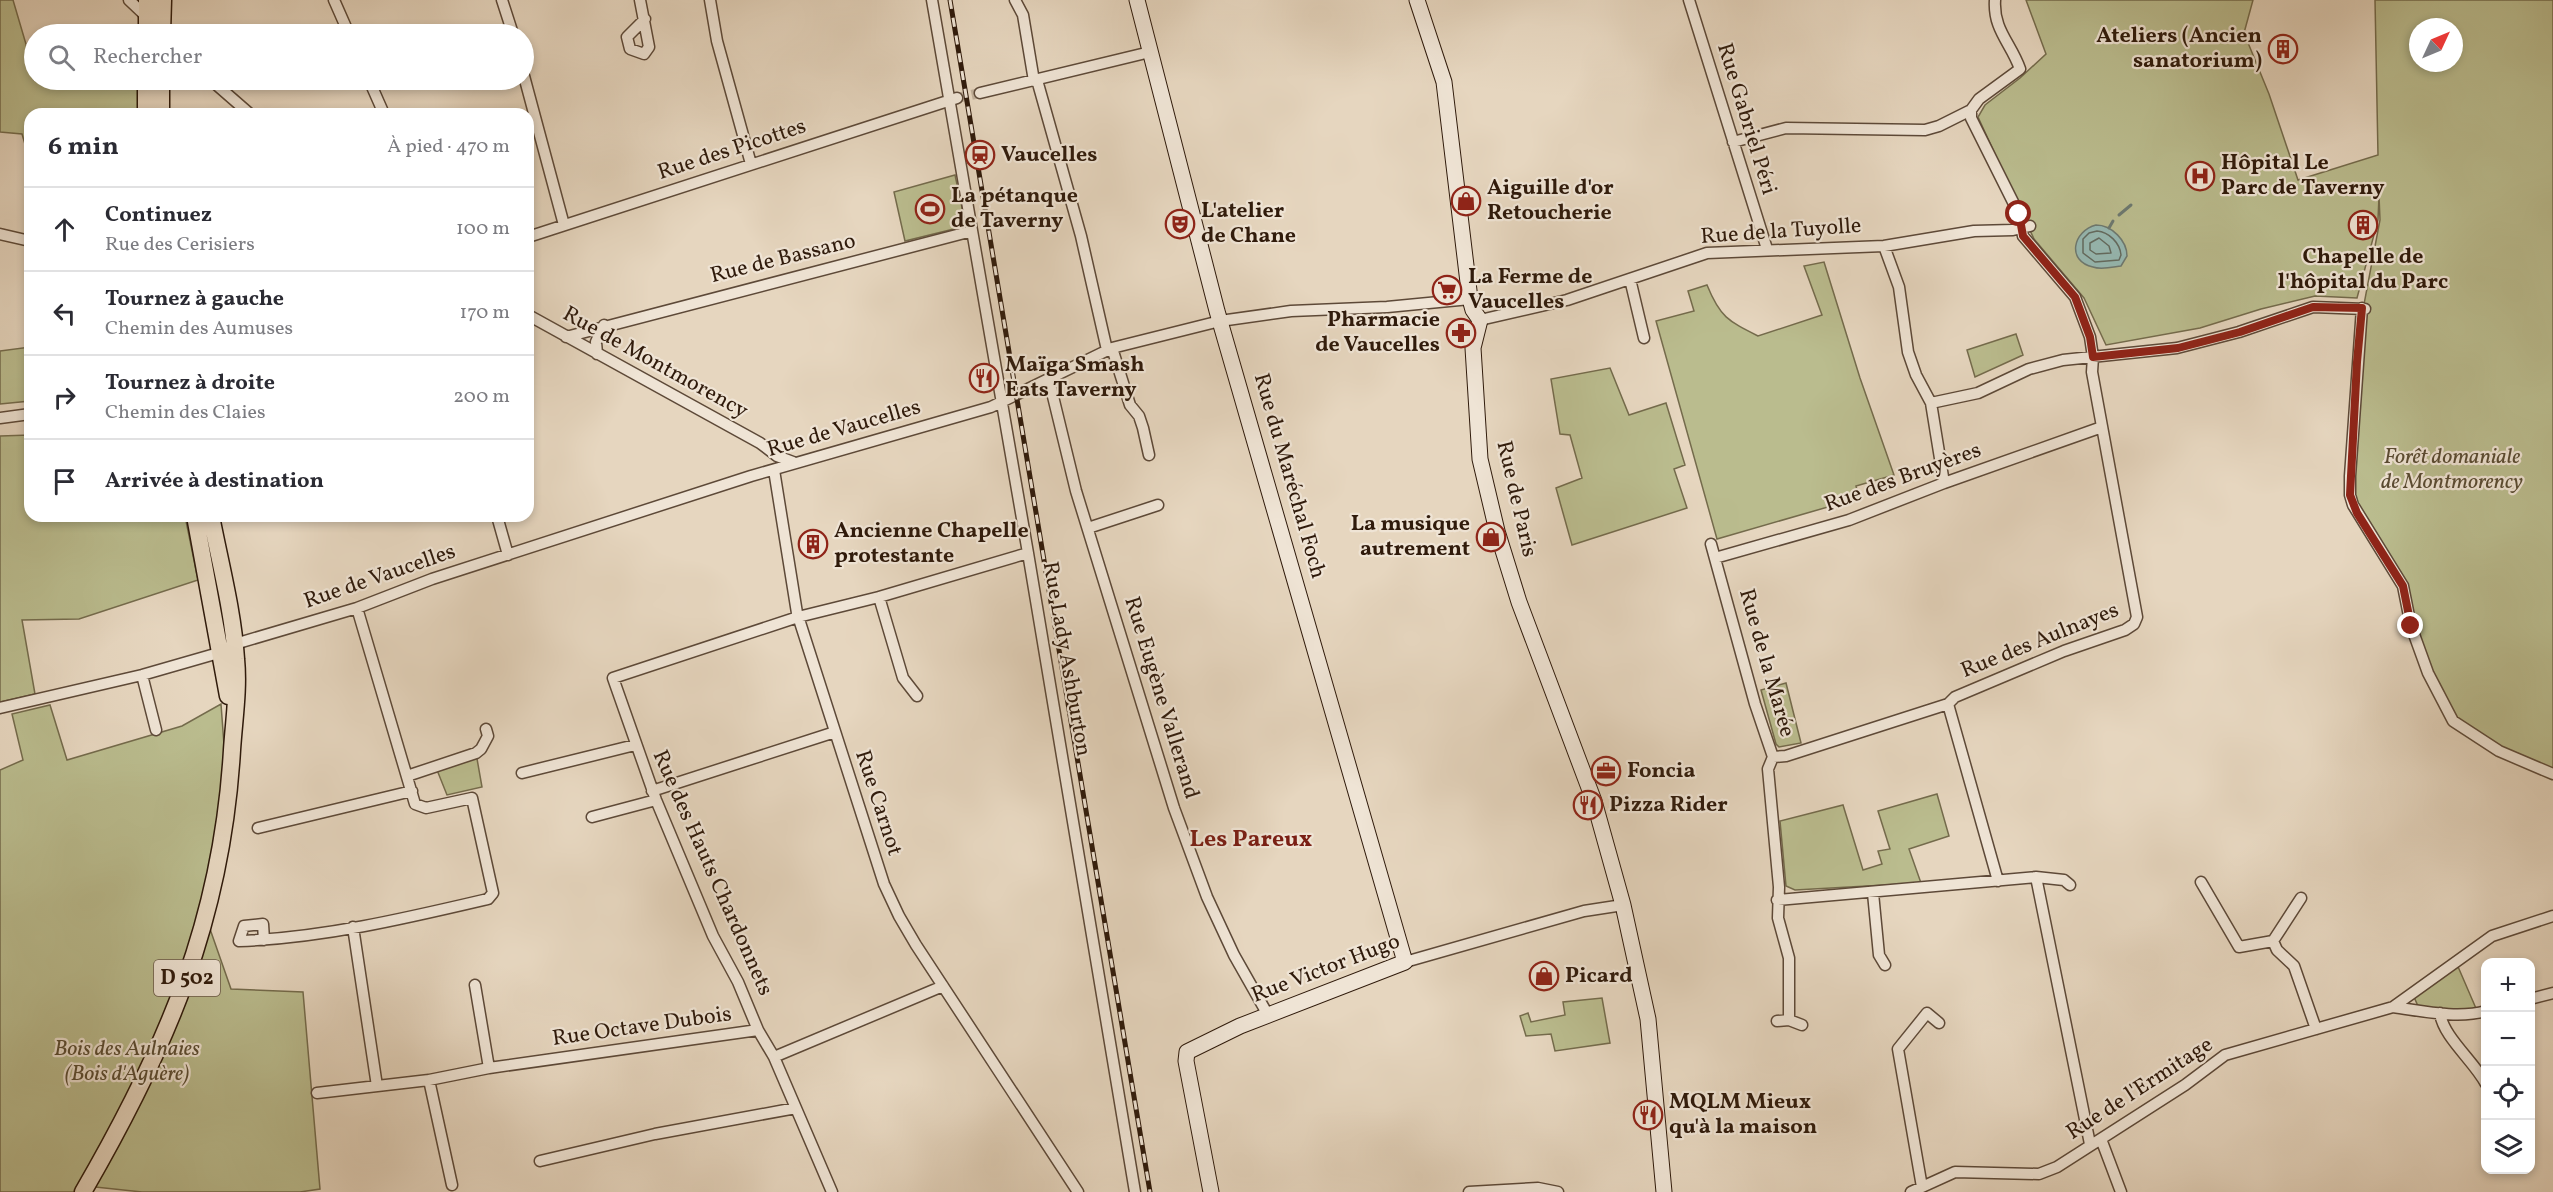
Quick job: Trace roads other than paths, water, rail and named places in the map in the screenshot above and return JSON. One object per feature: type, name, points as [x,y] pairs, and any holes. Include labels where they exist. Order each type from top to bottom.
[{"type":"main road","points":[[147,0],[147,24]]},
{"type":"main road","points":[[162,24],[163,0]]},
{"type":"main road","points":[[146,90],[146,108]]},
{"type":"main road","points":[[161,90],[161,108]]},
{"type":"main road","name":"D 502","points":[[196,522],[228,648]]},
{"type":"main road","name":"D 502","points":[[83,1191],[150,1070],[179,1002],[196,953],[211,898],[224,829],[232,748],[228,648],[212,522]]},
{"type":"street","points":[[129,0],[147,17]]},
{"type":"street","points":[[334,0],[345,24]]},
{"type":"street","points":[[502,0],[510,24]]},
{"type":"street","points":[[640,0],[645,20]]},
{"type":"street","points":[[710,0],[728,85],[751,164]]},
{"type":"street","name":"Rue Lady Ashburton","points":[[932,0],[953,99],[972,231],[1135,1192]]},
{"type":"street","points":[[1015,0],[1023,15],[1035,81],[1081,236],[1110,349],[1130,405],[1139,416],[1149,455]]},
{"type":"street","name":"Rue du Maréchal Foch","points":[[1137,0],[1220,321],[1405,962]]},
{"type":"street","points":[[1417,0],[1444,82],[1470,299],[1473,310],[1480,320]]},
{"type":"street","name":"Rue Gabriel Péri","points":[[1689,0],[1767,249]]},
{"type":"street","points":[[1733,142],[1786,128],[1925,130],[1939,126],[1971,110],[1979,99],[2020,69],[1996,24],[1995,0]]},
{"type":"street","points":[[980,93],[1150,52]]},
{"type":"street","points":[[222,90],[243,108]]},
{"type":"street","points":[[373,90],[381,108]]},
{"type":"street","points":[[528,90],[533,108]]},
{"type":"street","name":"Rue des Picottes","points":[[534,235],[953,99]]},
{"type":"street","name":"Rue des Aulnayes","points":[[1971,110],[1971,118],[2026,227],[2023,236],[2075,297],[2090,337],[2093,357],[2092,372],[2137,609],[2134,624],[2125,630],[2010,673],[1955,697],[1948,704],[1998,881]]},
{"type":"street","points":[[534,113],[564,225]]},
{"type":"street","name":"Rue de la Tuyolle","points":[[1480,320],[1567,300],[1707,253],[1884,246],[1974,231],[2026,227]]},
{"type":"street","name":"Rue de Bassano","points":[[566,337],[604,325],[972,231]]},
{"type":"street","points":[[0,234],[24,240]]},
{"type":"street","points":[[1884,246],[1899,287],[1908,352],[1916,375],[1931,403],[1944,483]]},
{"type":"street","points":[[1630,279],[1644,338]]},
{"type":"street","name":"Rue de Vaucelles","points":[[0,708],[142,675],[357,608],[432,579],[793,462],[991,407],[1110,349],[1220,321],[1291,311],[1387,308],[1470,299]]},
{"type":"street","points":[[1931,403],[1978,393],[2029,369],[2063,360],[2178,348],[2240,332],[2313,307],[2363,309],[2357,362],[2350,495],[2357,513],[2403,586],[2411,626],[2427,673],[2453,721],[2499,751],[2553,774]]},
{"type":"street","name":"Rue de Montmorency","points":[[534,318],[760,443],[777,456],[793,462]]},
{"type":"street","name":"Rue de Paris","points":[[1480,320],[1473,348],[1480,459],[1497,531],[1519,602],[1594,801],[1623,905],[1648,1019],[1664,1192]]},
{"type":"street","points":[[597,354],[596,342],[604,325]]},
{"type":"street","name":"Rue Eugène Vallerand","points":[[1048,380],[1088,528],[1174,808],[1207,897],[1234,955],[1268,1015]]},
{"type":"street","points":[[0,418],[24,415]]},
{"type":"street","name":"Rue des Bruyères","points":[[1715,558],[1850,520],[1944,483],[2102,427]]},
{"type":"street","name":"Rue Carnot","points":[[774,470],[798,617],[884,884],[899,916],[943,986],[1078,1192]]},
{"type":"street","points":[[1088,528],[1158,505]]},
{"type":"street","points":[[499,522],[508,555]]},
{"type":"street","name":"Rue de la Marée","points":[[1711,544],[1755,704],[1773,757],[1768,770],[1778,876],[1778,918],[1789,958],[1789,1020]]},
{"type":"street","name":"Rue des Hauts Chardonnets","points":[[758,1030],[738,982],[713,936],[654,796],[613,678],[798,617],[879,597],[1028,553]]},
{"type":"street","points":[[879,597],[903,678],[917,696]]},
{"type":"street","points":[[264,940],[353,927],[488,899],[493,893],[472,798],[426,808],[416,804],[357,608]]},
{"type":"street","points":[[142,675],[156,730]]},
{"type":"street","points":[[1773,757],[1786,756],[1948,704]]},
{"type":"street","points":[[407,776],[476,753],[488,736],[486,729]]},
{"type":"street","points":[[592,817],[834,732]]},
{"type":"street","points":[[522,773],[635,745]]},
{"type":"street","points":[[258,828],[412,791]]},
{"type":"street","points":[[2036,877],[2090,1144]]},
{"type":"street","points":[[1778,900],[2036,877],[2064,880],[2070,885]]},
{"type":"street","points":[[2201,882],[2239,947],[2273,941],[2301,898]]},
{"type":"street","points":[[1873,893],[1879,955],[1885,965]]},
{"type":"street","name":"Rue Victor Hugo","points":[[1210,1192],[1186,1061],[1187,1052],[1268,1015],[1405,962],[1584,911],[1623,905]]},
{"type":"street","points":[[2393,1007],[2492,936],[2553,916]]},
{"type":"street","points":[[353,927],[376,1086]]},
{"type":"street","points":[[2273,941],[2277,950],[2294,966],[2316,1029]]},
{"type":"street","points":[[475,985],[489,1068]]},
{"type":"street","points":[[832,1192],[774,1058],[943,986]]},
{"type":"street","points":[[2535,998],[2553,993]]},
{"type":"street","points":[[2410,995],[2416,1010]]},
{"type":"street","points":[[2393,1007],[2440,1013],[2474,1014],[2482,1012]]},
{"type":"street","name":"Rue de l'Ermitage","points":[[1911,1192],[1955,1172],[2039,1174],[2057,1167],[2101,1139],[2226,1055],[2393,1007]]},
{"type":"street","points":[[1922,1187],[1898,1049],[1927,1013],[1939,1023]]},
{"type":"street","points":[[2440,1013],[2445,1030],[2481,1076]]},
{"type":"street","points":[[1777,1021],[1789,1020],[1802,1025]]},
{"type":"street","name":"Rue Octave Dubois","points":[[317,1092],[429,1080],[489,1068],[758,1030],[774,1058]]},
{"type":"street","points":[[429,1080],[452,1185]]},
{"type":"street","points":[[540,1161],[655,1134],[798,1110]]},
{"type":"street","points":[[2101,1139],[2121,1192]]},
{"type":"street","points":[[1468,1192],[1538,1188],[1558,1192]]},
{"type":"water","points":[[2096,225],[2108,228],[2118,235],[2127,256],[2121,266],[2096,268],[2084,264],[2079,259],[2076,253],[2078,239],[2088,228]]},
{"type":"waterway","points":[[2119,215],[2131,205]]},
{"type":"waterway","points":[[2109,228],[2113,221]]},
{"type":"tunnel","points":[[957,98],[980,93]]},
{"type":"railway","points":[[950,0],[1150,1192]]},
{"type":"place","name":"Ateliers (Ancien sanatorium)","points":[[2283,49]]},
{"type":"place","name":"Vaucelles","points":[[980,155]]},
{"type":"place","name":"Hôpital Le Parc de Taverny","points":[[2200,176]]},
{"type":"place","name":"Aiguille d'or Retoucherie","points":[[1466,201]]},
{"type":"place","name":"La pétanque de Taverny","points":[[930,209]]},
{"type":"place","name":"L'atelier de Chane","points":[[1180,224]]},
{"type":"place","name":"Chapelle de l'hôpital du Parc","points":[[2363,225]]},
{"type":"place","name":"La Ferme de Vaucelles","points":[[1447,290]]},
{"type":"place","name":"Pharmacie de Vaucelles","points":[[1461,333]]},
{"type":"place","name":"Maïga Smash Eats Taverny","points":[[984,378]]},
{"type":"place","name":"La musique autrement","points":[[1491,537]]},
{"type":"place","name":"Ancienne Chapelle protestante","points":[[813,544]]},
{"type":"place","name":"Foncia","points":[[1606,771]]},
{"type":"place","name":"Pizza Rider","points":[[1588,805]]},
{"type":"place","name":"Picard","points":[[1544,976]]},
{"type":"place","name":"MQLM Mieux qu'à la maison","points":[[1648,1115]]},
{"type":"district","name":"Les Pareux","points":[[1251,840]]},
{"type":"park label","name":"Forêt domaniale de Montmorency","points":[[2452,470]]},
{"type":"park label","name":"Bois des Aulnaies (Bois d'Aguère)","points":[[127,1062]]}]
